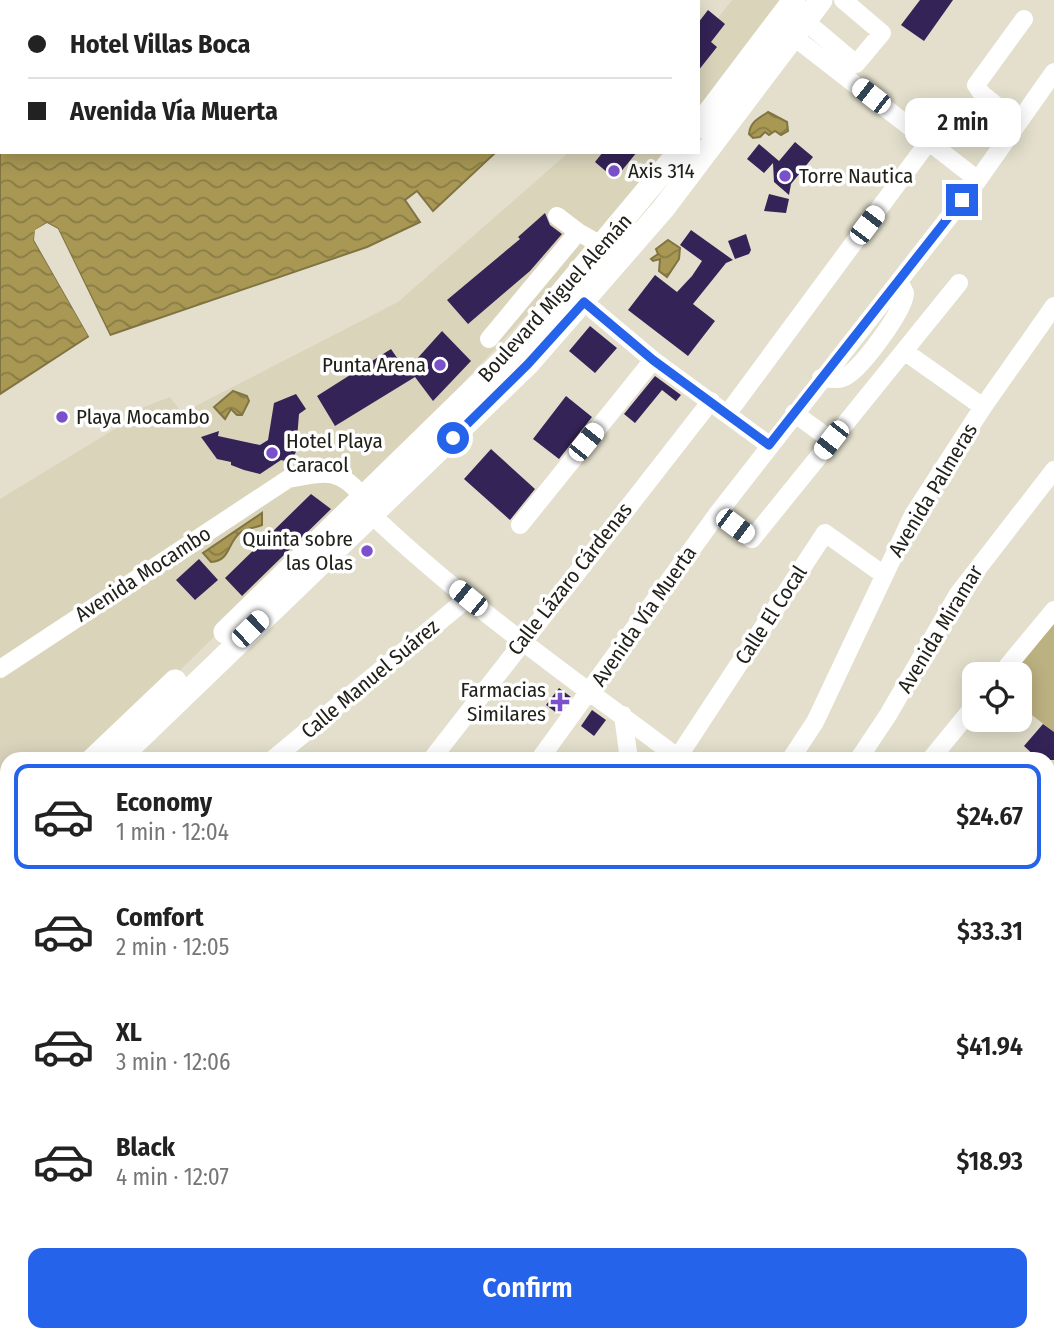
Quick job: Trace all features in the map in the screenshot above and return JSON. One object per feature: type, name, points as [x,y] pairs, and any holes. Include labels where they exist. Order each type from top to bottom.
[{"type":"main road","name":"Boulevard Miguel Alemán","points":[[100,752],[366,504],[491,401],[584,302],[663,209],[792,27],[794,0]]},
{"type":"main road","name":"Boulevard Miguel Alemán","points":[[700,125],[821,0]]},
{"type":"main road","name":"Boulevard Miguel Alemán","points":[[132,752],[514,349],[677,154]]},
{"type":"street","points":[[792,27],[856,64],[882,33],[843,0]]},
{"type":"street","points":[[1018,123],[982,94],[976,85],[1024,19]]},
{"type":"street","points":[[792,27],[978,180]]},
{"type":"street","name":"Avenida Vía Muerta","points":[[545,752],[718,513],[978,180],[1054,72]]},
{"type":"street","points":[[727,413],[929,141]]},
{"type":"street","points":[[557,216],[603,246]]},
{"type":"street","points":[[489,339],[578,232]]},
{"type":"street","points":[[718,513],[752,540],[959,283]]},
{"type":"street","points":[[584,302],[653,360],[769,445]]},
{"type":"street","name":"Avenida Palmeras","points":[[795,752],[815,722],[913,515],[983,407],[1054,306]]},
{"type":"street","points":[[904,351],[983,407]]},
{"type":"street","points":[[520,525],[653,360]]},
{"type":"street","name":"Calle Lázaro Cárdenas","points":[[437,752],[522,639],[711,401]]},
{"type":"street","points":[[794,413],[831,440]]},
{"type":"street","name":"Avenida Miramar","points":[[863,752],[888,715],[958,593],[1054,470]]},
{"type":"street","name":"Avenida Mocambo","points":[[0,668],[288,479],[327,472],[349,480],[366,504],[407,548],[468,598],[671,752]]},
{"type":"street","name":"Calle El Cocal","points":[[683,752],[825,533],[884,575]]},
{"type":"street","name":"Calle Manuel Suárez","points":[[282,752],[468,598]]},
{"type":"street","points":[[1011,662],[1054,610]]},
{"type":"street","points":[[623,715],[628,752]]},
{"type":"street","points":[[937,752],[962,721]]},
{"type":"shaded area","points":[[732,0],[781,0],[700,106],[700,22],[718,18]]},
{"type":"shaded area","points":[[567,154],[664,154],[604,232],[371,482],[97,752],[0,752],[0,499],[118,427],[123,415],[170,397],[182,413],[398,302]]},
{"type":"shaded area","points":[[1054,622],[1054,732],[1032,715],[1032,662],[1021,662]]},
{"type":"water","points":[[768,112],[787,122],[788,131],[781,135],[775,131],[769,135],[765,132],[760,137],[753,138],[749,134],[751,126]]},
{"type":"water","points":[[0,154],[494,154],[433,211],[417,191],[405,200],[420,222],[367,247],[110,335],[58,229],[47,223],[36,230],[34,240],[89,336],[0,394]]},
{"type":"water","points":[[668,240],[680,248],[679,259],[667,277],[659,271],[660,259],[651,259],[658,254],[656,249]]},
{"type":"water","points":[[233,391],[247,396],[249,401],[242,415],[237,415],[231,409],[225,419],[214,407]]},
{"type":"water","points":[[262,513],[262,525],[241,532],[222,558],[211,562],[203,553]]},
{"type":"pier","points":[[47,223],[58,229],[111,338],[106,336],[55,231],[47,227],[39,232],[38,239],[92,335],[91,340],[34,240],[35,230]]},
{"type":"building","points":[[920,0],[953,0],[924,41],[901,25]]},
{"type":"building","points":[[708,10],[725,24],[711,42],[717,47],[700,68],[700,20]]},
{"type":"building","name":"Torre Nautica","points":[[795,142],[813,157],[791,184],[789,195],[774,182],[773,163],[764,173],[747,159],[759,144],[779,161]]},
{"type":"building","name":"Axis 314","points":[[601,154],[635,154],[615,179],[595,162]]},
{"type":"building","points":[[769,194],[789,199],[786,213],[764,211]]},
{"type":"building","points":[[545,213],[550,225],[562,234],[530,271],[468,324],[447,300],[520,239],[518,237]]},
{"type":"building","points":[[691,230],[733,260],[726,263],[693,304],[715,321],[688,356],[628,310],[655,275],[677,292],[692,276],[702,261],[680,245]]},
{"type":"building","points":[[746,234],[751,250],[749,254],[735,259],[728,241]]},
{"type":"building","points":[[590,326],[617,348],[595,373],[569,351]]},
{"type":"building","points":[[442,331],[471,361],[433,401],[415,377],[335,426],[317,396],[391,349],[406,371]]},
{"type":"building","points":[[655,376],[681,395],[676,401],[662,390],[635,423],[624,414]]},
{"type":"building","points":[[296,394],[306,409],[299,414],[296,452],[290,462],[281,460],[260,474],[244,470],[231,465],[231,462],[217,459],[201,437],[219,431],[218,436],[260,445],[268,440],[274,403]]},
{"type":"building","points":[[566,396],[592,417],[559,459],[533,439]]},
{"type":"building","points":[[491,449],[535,489],[510,520],[464,479]]},
{"type":"building","points":[[311,494],[331,509],[242,596],[225,578]]},
{"type":"building","points":[[199,559],[218,580],[195,600],[176,580]]},
{"type":"building","name":"Farmacias Similares","points":[[559,688],[571,697],[558,714],[546,705]]},
{"type":"building","points":[[592,710],[606,720],[594,736],[581,726]]},
{"type":"building","points":[[1043,724],[1054,732],[1054,752],[1030,752],[1024,746]]},
{"type":"place","name":"Axis 314","points":[[614,171]]},
{"type":"place","name":"Torre Nautica","points":[[785,176]]},
{"type":"place","name":"Punta Arena","points":[[440,365]]},
{"type":"place","name":"Playa Mocambo","points":[[62,417]]},
{"type":"place","name":"Hotel Playa Caracol","points":[[272,453]]},
{"type":"place","name":"Quinta sobre las Olas","points":[[367,551]]},
{"type":"place","name":"Farmacias Similares","points":[[560,702]]},
{"type":"route","points":[[453,438],[528,364],[584,302],[653,360],[769,445],[962,200]]}]
